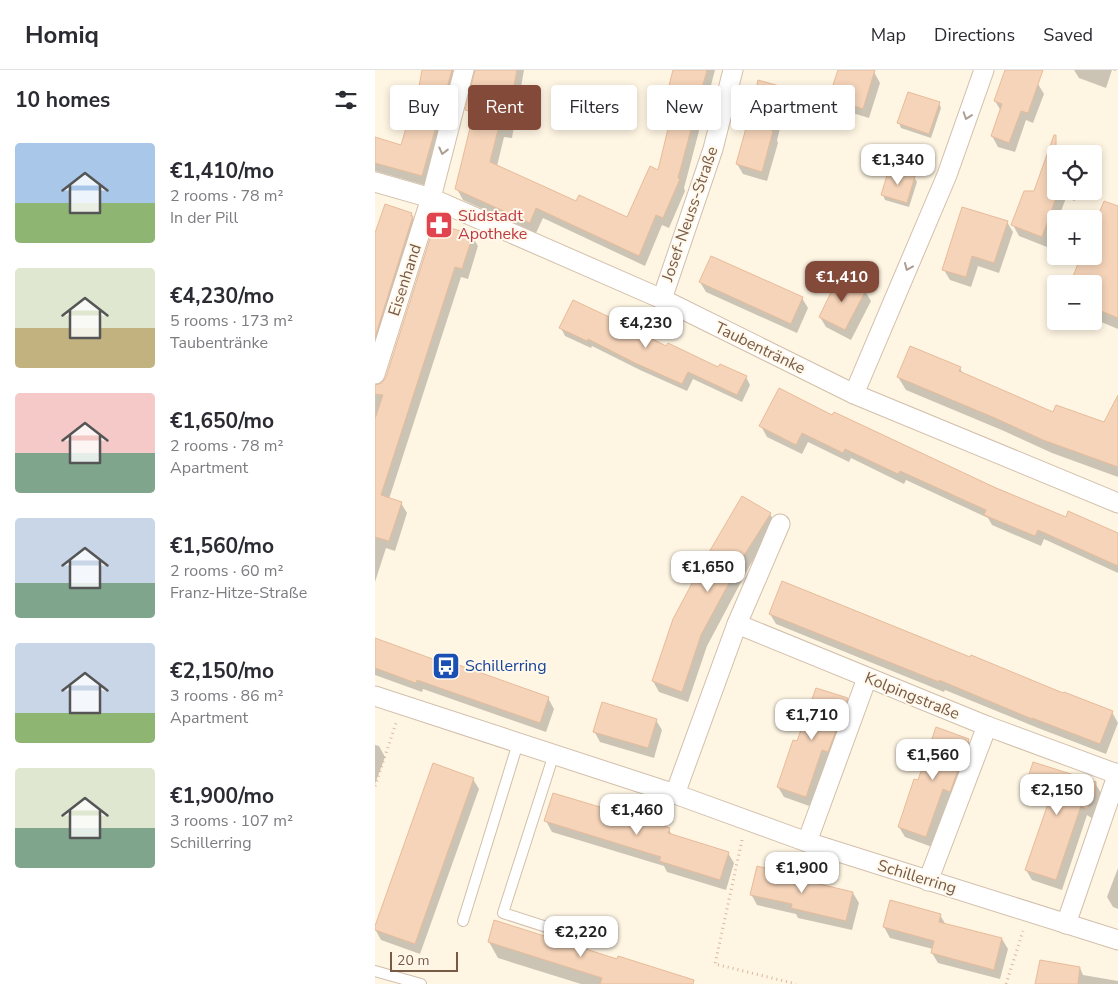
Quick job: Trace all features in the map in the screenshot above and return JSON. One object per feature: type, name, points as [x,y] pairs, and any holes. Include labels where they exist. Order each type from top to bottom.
[{"type":"street","name":"Eisenhand","points":[[375,374],[431,198],[464,70]]},
{"type":"street","name":"Josef-Neuss-Straße","points":[[661,299],[713,149],[733,70]]},
{"type":"street","points":[[854,394],[947,174],[984,70]]},
{"type":"street","name":"Taubentränke","points":[[375,182],[431,198],[661,299],[854,394],[1118,503]]},
{"type":"street","points":[[675,794],[737,624],[780,524]]},
{"type":"street","name":"Kolpingstraße","points":[[737,624],[987,726],[1118,774]]},
{"type":"street","points":[[807,842],[867,678]]},
{"type":"street","name":"Schillerring","points":[[375,696],[675,794],[807,842],[1118,940]]},
{"type":"street","points":[[928,881],[987,726]]},
{"type":"street","points":[[1066,924],[1118,774]]},
{"type":"lane","points":[[463,922],[519,743]]},
{"type":"lane","points":[[554,754],[503,912],[593,942]]},
{"type":"lane","points":[[375,971],[421,984]]},
{"type":"path","points":[[375,786],[393,729],[403,705]]},
{"type":"path","points":[[746,820],[715,964],[796,984]]},
{"type":"path","points":[[1006,984],[1029,911]]},
{"type":"building","points":[[422,70],[452,70],[448,85],[419,85]]},
{"type":"building","points":[[475,70],[517,70],[514,85],[471,85]]},
{"type":"building","points":[[673,70],[707,70],[703,85],[669,85]]},
{"type":"building","points":[[838,70],[875,70],[863,109],[855,106],[855,85],[833,85]]},
{"type":"building","points":[[1005,70],[1043,70],[1028,113],[1021,111],[1009,143],[991,136],[1002,104],[994,101]]},
{"type":"building","points":[[758,80],[776,85],[757,85]]},
{"type":"building","points":[[908,92],[940,102],[929,134],[897,123]]},
{"type":"building","points":[[468,98],[468,111],[465,110]]},
{"type":"building","points":[[405,130],[435,130],[422,176],[375,163],[375,137],[401,145]]},
{"type":"building","points":[[470,130],[498,130],[490,162],[576,201],[579,195],[627,217],[650,166],[658,170],[668,130],[691,130],[678,178],[680,179],[663,218],[656,215],[639,256],[536,208],[530,223],[455,189]]},
{"type":"building","points":[[745,130],[772,130],[762,172],[736,164]]},
{"type":"building","points":[[1054,135],[1056,135],[1056,145],[1050,145]]},
{"type":"building","points":[[1047,155],[1047,200],[1055,200],[1052,210],[1047,210],[1047,223],[1042,237],[1011,225],[1024,191],[1034,191]]},
{"type":"building","points":[[889,169],[915,176],[907,203],[881,195]]},
{"type":"building","points":[[1104,201],[1118,206],[1118,318],[1102,311],[1102,275],[1074,275],[1077,265],[1102,265],[1102,210],[1100,210]]},
{"type":"building","points":[[385,204],[412,213],[411,216],[413,216],[375,337],[375,233]]},
{"type":"building","points":[[962,207],[1008,221],[994,263],[972,256],[966,277],[942,270]]},
{"type":"building","points":[[435,223],[473,235],[462,269],[455,267],[381,495],[402,502],[389,541],[375,537],[375,419],[383,395],[375,394],[375,385],[382,383],[386,377]]},
{"type":"building","points":[[711,256],[803,297],[791,324],[699,282]]},
{"type":"building","points":[[839,276],[866,290],[845,330],[819,317]]},
{"type":"building","points":[[573,300],[666,346],[668,343],[718,367],[720,364],[747,376],[737,395],[688,372],[682,384],[588,339],[587,341],[559,328]]},
{"type":"building","points":[[910,346],[961,367],[959,371],[1053,412],[1056,405],[1104,422],[1118,395],[1118,467],[1043,440],[897,377]]},
{"type":"building","points":[[779,388],[832,415],[834,412],[996,488],[1066,517],[1068,511],[1118,533],[1118,566],[1038,530],[1035,536],[984,515],[986,510],[900,471],[898,474],[845,449],[843,453],[802,433],[796,445],[759,426]]},
{"type":"building","points":[[742,496],[771,513],[743,557],[701,635],[682,692],[652,681],[673,619]]},
{"type":"building","points":[[782,581],[970,657],[971,655],[1063,693],[1113,711],[1100,744],[1032,719],[939,680],[939,682],[769,614]]},
{"type":"building","points":[[375,638],[452,666],[453,663],[549,697],[540,723],[417,680],[416,683],[375,668]]},
{"type":"building","points":[[816,688],[848,698],[828,752],[822,750],[806,797],[777,787],[793,740],[797,741]]},
{"type":"building","points":[[602,702],[657,719],[648,748],[593,732]]},
{"type":"building","points":[[936,727],[969,739],[950,792],[943,789],[926,837],[898,827],[914,779],[918,780]]},
{"type":"building","points":[[1033,762],[1096,782],[1095,794],[1087,809],[1081,806],[1056,880],[1025,870],[1051,795],[1025,787]]},
{"type":"building","points":[[433,763],[474,778],[415,944],[375,930],[375,926]]},
{"type":"building","points":[[553,793],[670,828],[668,833],[729,852],[720,880],[659,861],[661,857],[544,821]]},
{"type":"building","points":[[757,866],[798,876],[798,879],[853,892],[846,921],[791,908],[792,904],[750,895]]},
{"type":"building","points":[[890,900],[941,914],[939,922],[1002,938],[994,970],[931,953],[934,941],[883,927]]},
{"type":"building","points":[[494,920],[617,959],[618,956],[694,980],[693,984],[600,984],[602,978],[488,942]]},
{"type":"building","points":[[1040,960],[1080,967],[1078,984],[1035,984]]},
{"type":"place","name":"Südstadt Apotheke","points":[[439,225]]},
{"type":"place","name":"Schillerring","points":[[446,666]]}]
